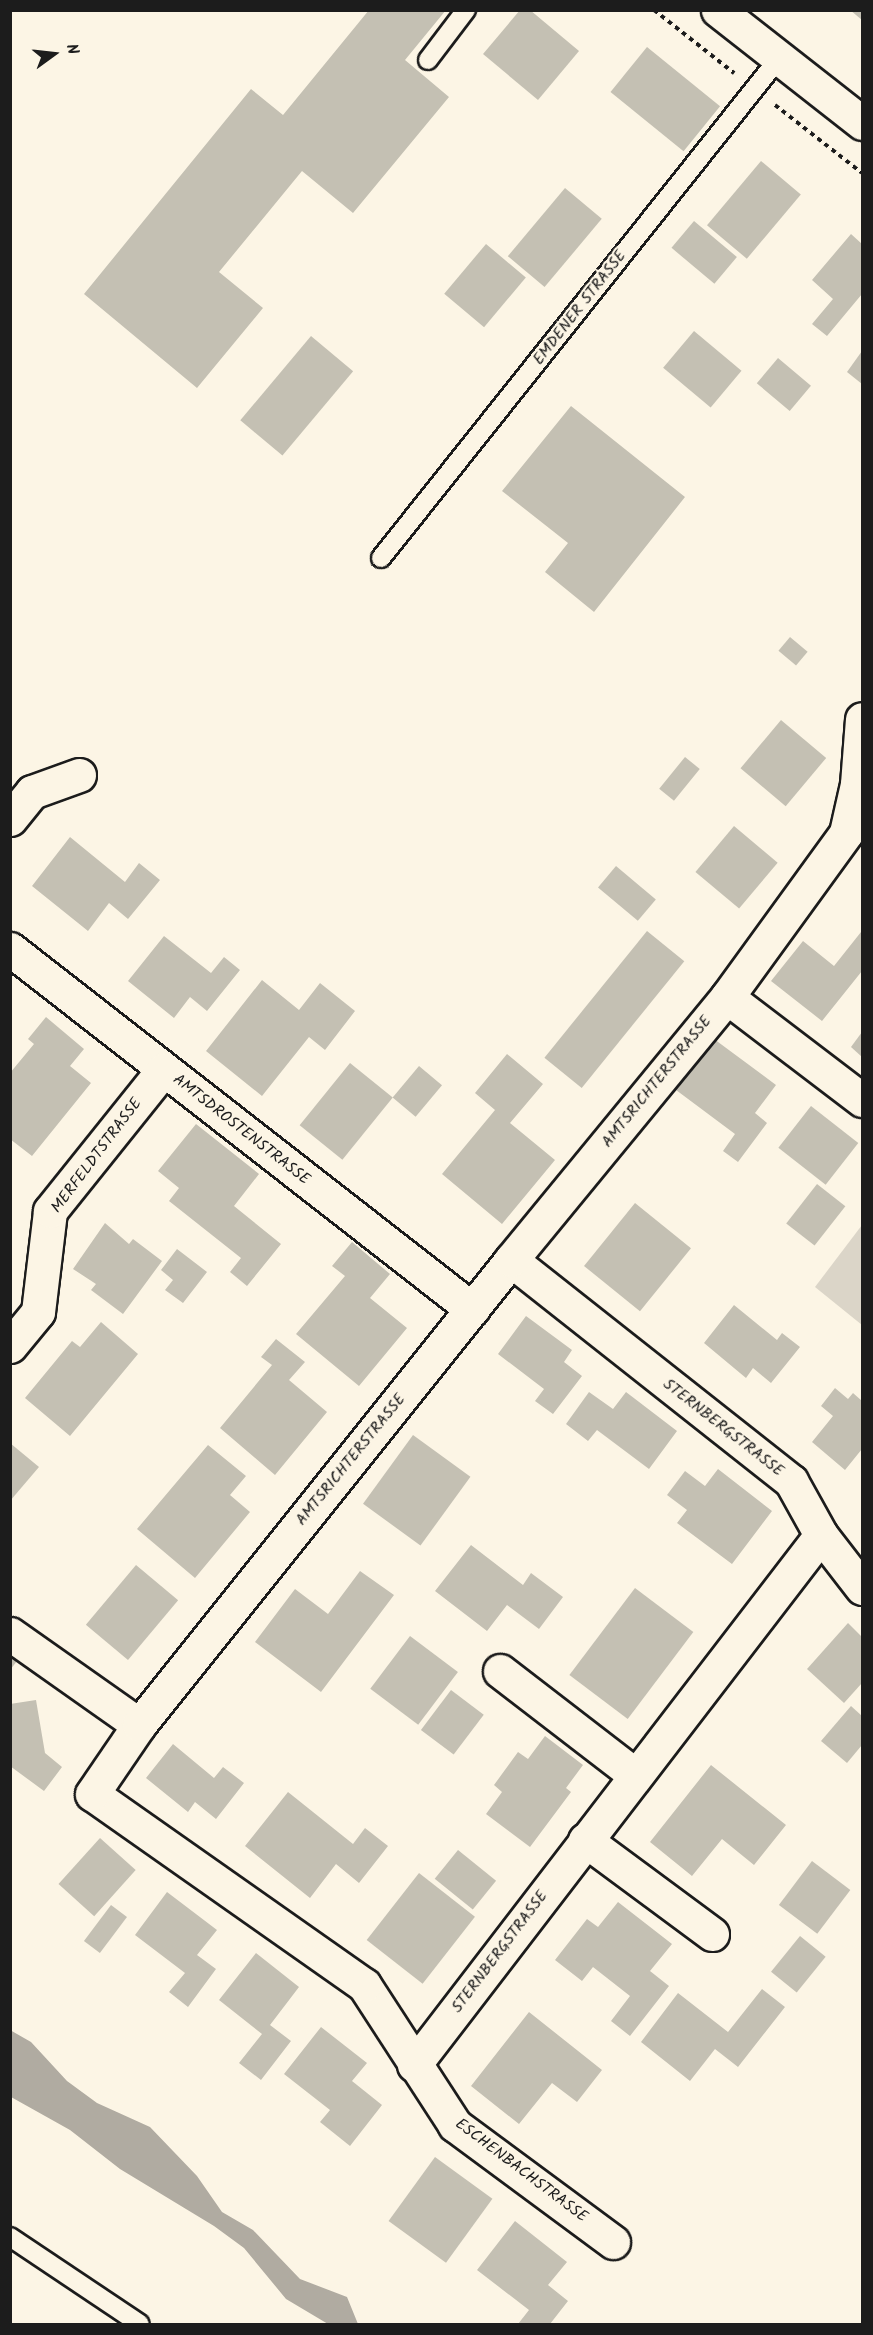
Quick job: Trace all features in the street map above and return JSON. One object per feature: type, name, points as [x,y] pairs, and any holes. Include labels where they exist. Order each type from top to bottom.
[{"type":"street","points":[[718,10],[862,123]]},
{"type":"street","name":"AMTSRICHTERSTRASSE","points":[[414,2065],[364,1984],[92,1794],[140,1725],[511,1260],[727,997],[846,833],[860,785],[862,719]]},
{"type":"street","points":[[10,819],[32,792],[79,775]]},
{"type":"street","name":"AMTSDROSTENSTRASSE","points":[[10,949],[472,1309]]},
{"type":"street","points":[[727,997],[862,1100]]},
{"type":"street","name":"MERFELDTSTRASSE","points":[[10,1346],[38,1312],[50,1211],[163,1070]]},
{"type":"street","name":"STERNBERGSTRASSE","points":[[414,2065],[821,1534],[791,1482],[511,1260]]},
{"type":"street","points":[[821,1534],[862,1588]]},
{"type":"street","points":[[10,1634],[140,1725]]},
{"type":"street","points":[[500,1671],[635,1775]]},
{"type":"street","points":[[585,1840],[712,1934]]},
{"type":"street","name":"ESCHENBACHSTRASSE","points":[[414,2065],[455,2125],[614,2242]]},
{"type":"lane","points":[[428,60],[466,10]]},
{"type":"lane","name":"EMDENER STRASSE","points":[[381,558],[779,58]]},
{"type":"lane","points":[[10,2237],[140,2325]]},
{"type":"shaded area","points":[[862,1225],[862,1325],[815,1287]]},
{"type":"shaded area","points":[[10,2030],[31,2042],[67,2081],[97,2103],[150,2127],[197,2176],[222,2212],[253,2230],[300,2279],[347,2297],[358,2324],[328,2324],[286,2299],[244,2248],[214,2226],[120,2169],[70,2130],[11,2097]]},
{"type":"building","points":[[369,10],[446,10],[405,60],[449,97],[353,213],[302,171],[219,272],[263,308],[197,388],[84,294],[251,89],[283,115]]},
{"type":"building","points":[[520,10],[530,10],[579,51],[538,100],[483,54]]},
{"type":"building","points":[[850,10],[862,10],[862,20]]},
{"type":"building","points":[[647,47],[720,106],[684,151],[610,92]]},
{"type":"building","points":[[761,161],[801,194],[747,259],[707,225]]},
{"type":"building","points":[[565,188],[602,219],[545,287],[508,256]]},
{"type":"building","points":[[694,221],[737,257],[714,284],[672,248]]},
{"type":"building","points":[[851,234],[862,244],[862,294],[827,336],[812,324],[833,299],[812,280]]},
{"type":"building","points":[[486,244],[526,277],[484,327],[444,294]]},
{"type":"building","points":[[694,331],[741,371],[711,408],[663,368]]},
{"type":"building","points":[[311,336],[353,371],[282,456],[240,420]]},
{"type":"building","points":[[862,351],[862,384],[847,372]]},
{"type":"building","points":[[778,358],[811,386],[790,411],[757,383]]},
{"type":"building","points":[[571,406],[685,497],[594,612],[545,572],[568,543],[502,491]]},
{"type":"building","points":[[790,637],[808,652],[796,666],[778,651]]},
{"type":"building","points":[[781,720],[826,758],[786,806],[741,768]]},
{"type":"building","points":[[685,757],[700,769],[674,801],[659,789]]},
{"type":"building","points":[[734,826],[778,863],[739,909],[695,872]]},
{"type":"building","points":[[70,837],[125,882],[139,863],[160,880],[128,919],[109,903],[88,931],[32,886]]},
{"type":"building","points":[[616,866],[656,899],[638,921],[598,887]]},
{"type":"building","points":[[647,931],[684,961],[582,1088],[544,1058]]},
{"type":"building","points":[[861,932],[862,971],[822,1021],[771,981],[803,941],[834,966]]},
{"type":"building","points":[[164,936],[211,973],[224,957],[240,970],[207,1011],[190,997],[174,1018],[128,981]]},
{"type":"building","points":[[262,980],[299,1010],[320,983],[355,1011],[325,1050],[309,1037],[262,1096],[206,1051]]},
{"type":"building","points":[[46,1017],[84,1049],[70,1066],[91,1083],[32,1156],[10,1139],[10,1073],[34,1044],[28,1039]]},
{"type":"building","points":[[862,1032],[862,1057],[851,1047]]},
{"type":"building","points":[[714,1039],[776,1085],[755,1113],[767,1123],[738,1162],[723,1151],[735,1134],[676,1090]]},
{"type":"building","points":[[507,1054],[543,1084],[510,1123],[555,1160],[502,1224],[442,1174],[495,1110],[475,1093]]},
{"type":"building","points":[[350,1063],[393,1098],[342,1160],[300,1125]]},
{"type":"building","points":[[419,1066],[442,1085],[416,1117],[393,1097]]},
{"type":"building","points":[[811,1106],[858,1143],[826,1185],[778,1148]]},
{"type":"building","points":[[196,1124],[259,1174],[234,1206],[281,1244],[247,1286],[230,1272],[241,1258],[169,1201],[179,1188],[158,1171]]},
{"type":"building","points":[[817,1184],[845,1206],[815,1246],[786,1223]]},
{"type":"building","points":[[635,1203],[691,1248],[640,1311],[584,1266]]},
{"type":"building","points":[[105,1223],[129,1244],[133,1239],[162,1261],[123,1314],[91,1290],[96,1284],[73,1269]]},
{"type":"building","points":[[352,1242],[390,1274],[370,1298],[407,1328],[359,1386],[296,1334],[345,1276],[332,1266]]},
{"type":"building","points":[[177,1249],[207,1272],[183,1303],[165,1290],[173,1280],[161,1270]]},
{"type":"building","points":[[734,1305],[777,1340],[782,1333],[800,1347],[771,1383],[753,1368],[746,1378],[704,1343]]},
{"type":"building","points":[[526,1316],[572,1350],[564,1362],[582,1376],[553,1414],[535,1401],[544,1389],[498,1354]]},
{"type":"building","points":[[101,1322],[138,1354],[70,1436],[25,1398],[72,1341],[80,1347]]},
{"type":"building","points":[[276,1339],[305,1362],[289,1380],[327,1412],[275,1475],[220,1428],[272,1365],[261,1357]]},
{"type":"building","points":[[835,1388],[848,1399],[853,1393],[862,1401],[862,1449],[845,1470],[812,1442],[833,1416],[821,1406]]},
{"type":"building","points":[[589,1392],[613,1409],[626,1392],[677,1431],[649,1469],[597,1430],[588,1441],[566,1424]]},
{"type":"building","points":[[413,1435],[470,1477],[420,1545],[363,1504]]},
{"type":"building","points":[[10,1443],[39,1467],[10,1501]]},
{"type":"building","points":[[208,1445],[246,1476],[230,1495],[250,1512],[195,1578],[137,1529]]},
{"type":"building","points":[[718,1469],[772,1511],[732,1564],[677,1523],[687,1510],[667,1495],[685,1471],[705,1486]]},
{"type":"building","points":[[471,1545],[523,1585],[531,1573],[563,1597],[539,1629],[507,1605],[487,1631],[435,1591]]},
{"type":"building","points":[[136,1565],[178,1600],[128,1660],[86,1625]]},
{"type":"building","points":[[360,1571],[394,1595],[321,1692],[255,1642],[295,1589],[328,1614]]},
{"type":"building","points":[[635,1588],[693,1632],[628,1719],[569,1675]]},
{"type":"building","points":[[848,1623],[862,1637],[862,1683],[844,1703],[807,1669]]},
{"type":"building","points":[[410,1636],[458,1672],[418,1725],[370,1689]]},
{"type":"building","points":[[10,1648],[21,1656],[10,1670]]},
{"type":"building","points":[[451,1690],[484,1715],[454,1755],[421,1730]]},
{"type":"building","points":[[36,1700],[45,1753],[62,1767],[44,1791],[10,1766],[10,1704]]},
{"type":"building","points":[[851,1706],[862,1716],[862,1745],[847,1763],[821,1741]]},
{"type":"building","points":[[545,1736],[583,1765],[566,1788],[571,1792],[530,1847],[486,1814],[502,1792],[494,1785],[518,1752],[528,1759]]},
{"type":"building","points":[[173,1744],[214,1778],[223,1767],[244,1783],[216,1819],[195,1802],[188,1812],[146,1778]]},
{"type":"building","points":[[711,1765],[786,1825],[754,1865],[722,1839],[692,1876],[650,1842]]},
{"type":"building","points":[[288,1792],[353,1844],[365,1828],[388,1846],[359,1883],[336,1864],[310,1898],[245,1846]]},
{"type":"building","points":[[100,1838],[136,1870],[94,1916],[59,1884]]},
{"type":"building","points":[[458,1850],[496,1881],[473,1910],[435,1879]]},
{"type":"building","points":[[812,1861],[850,1890],[817,1934],[779,1905]]},
{"type":"building","points":[[419,1873],[475,1917],[423,1984],[367,1940]]},
{"type":"building","points":[[167,1892],[217,1930],[197,1955],[216,1969],[188,2007],[169,1992],[185,1973],[135,1935]]},
{"type":"building","points":[[618,1902],[672,1944],[650,1971],[669,1986],[630,2036],[611,2021],[630,1996],[593,1967],[582,1981],[555,1960],[587,1919],[598,1927]]},
{"type":"building","points":[[111,1905],[127,1917],[100,1953],[84,1941]]},
{"type":"building","points":[[800,1936],[826,1957],[797,1993],[771,1972]]},
{"type":"building","points":[[256,1953],[299,1987],[270,2025],[291,2041],[261,2080],[239,2063],[262,2034],[219,2000]]},
{"type":"building","points":[[762,1989],[785,2007],[738,2067],[715,2049],[690,2081],[641,2042],[678,1993],[728,2032]]},
{"type":"building","points":[[529,2012],[602,2070],[577,2102],[552,2083],[519,2124],[471,2086]]},
{"type":"building","points":[[321,2027],[367,2063],[352,2081],[382,2105],[350,2146],[320,2122],[330,2110],[284,2074]]},
{"type":"building","points":[[435,2157],[492,2199],[446,2263],[389,2221]]},
{"type":"building","points":[[515,2221],[567,2262],[548,2285],[568,2301],[550,2324],[518,2324],[529,2310],[477,2270]]}]
